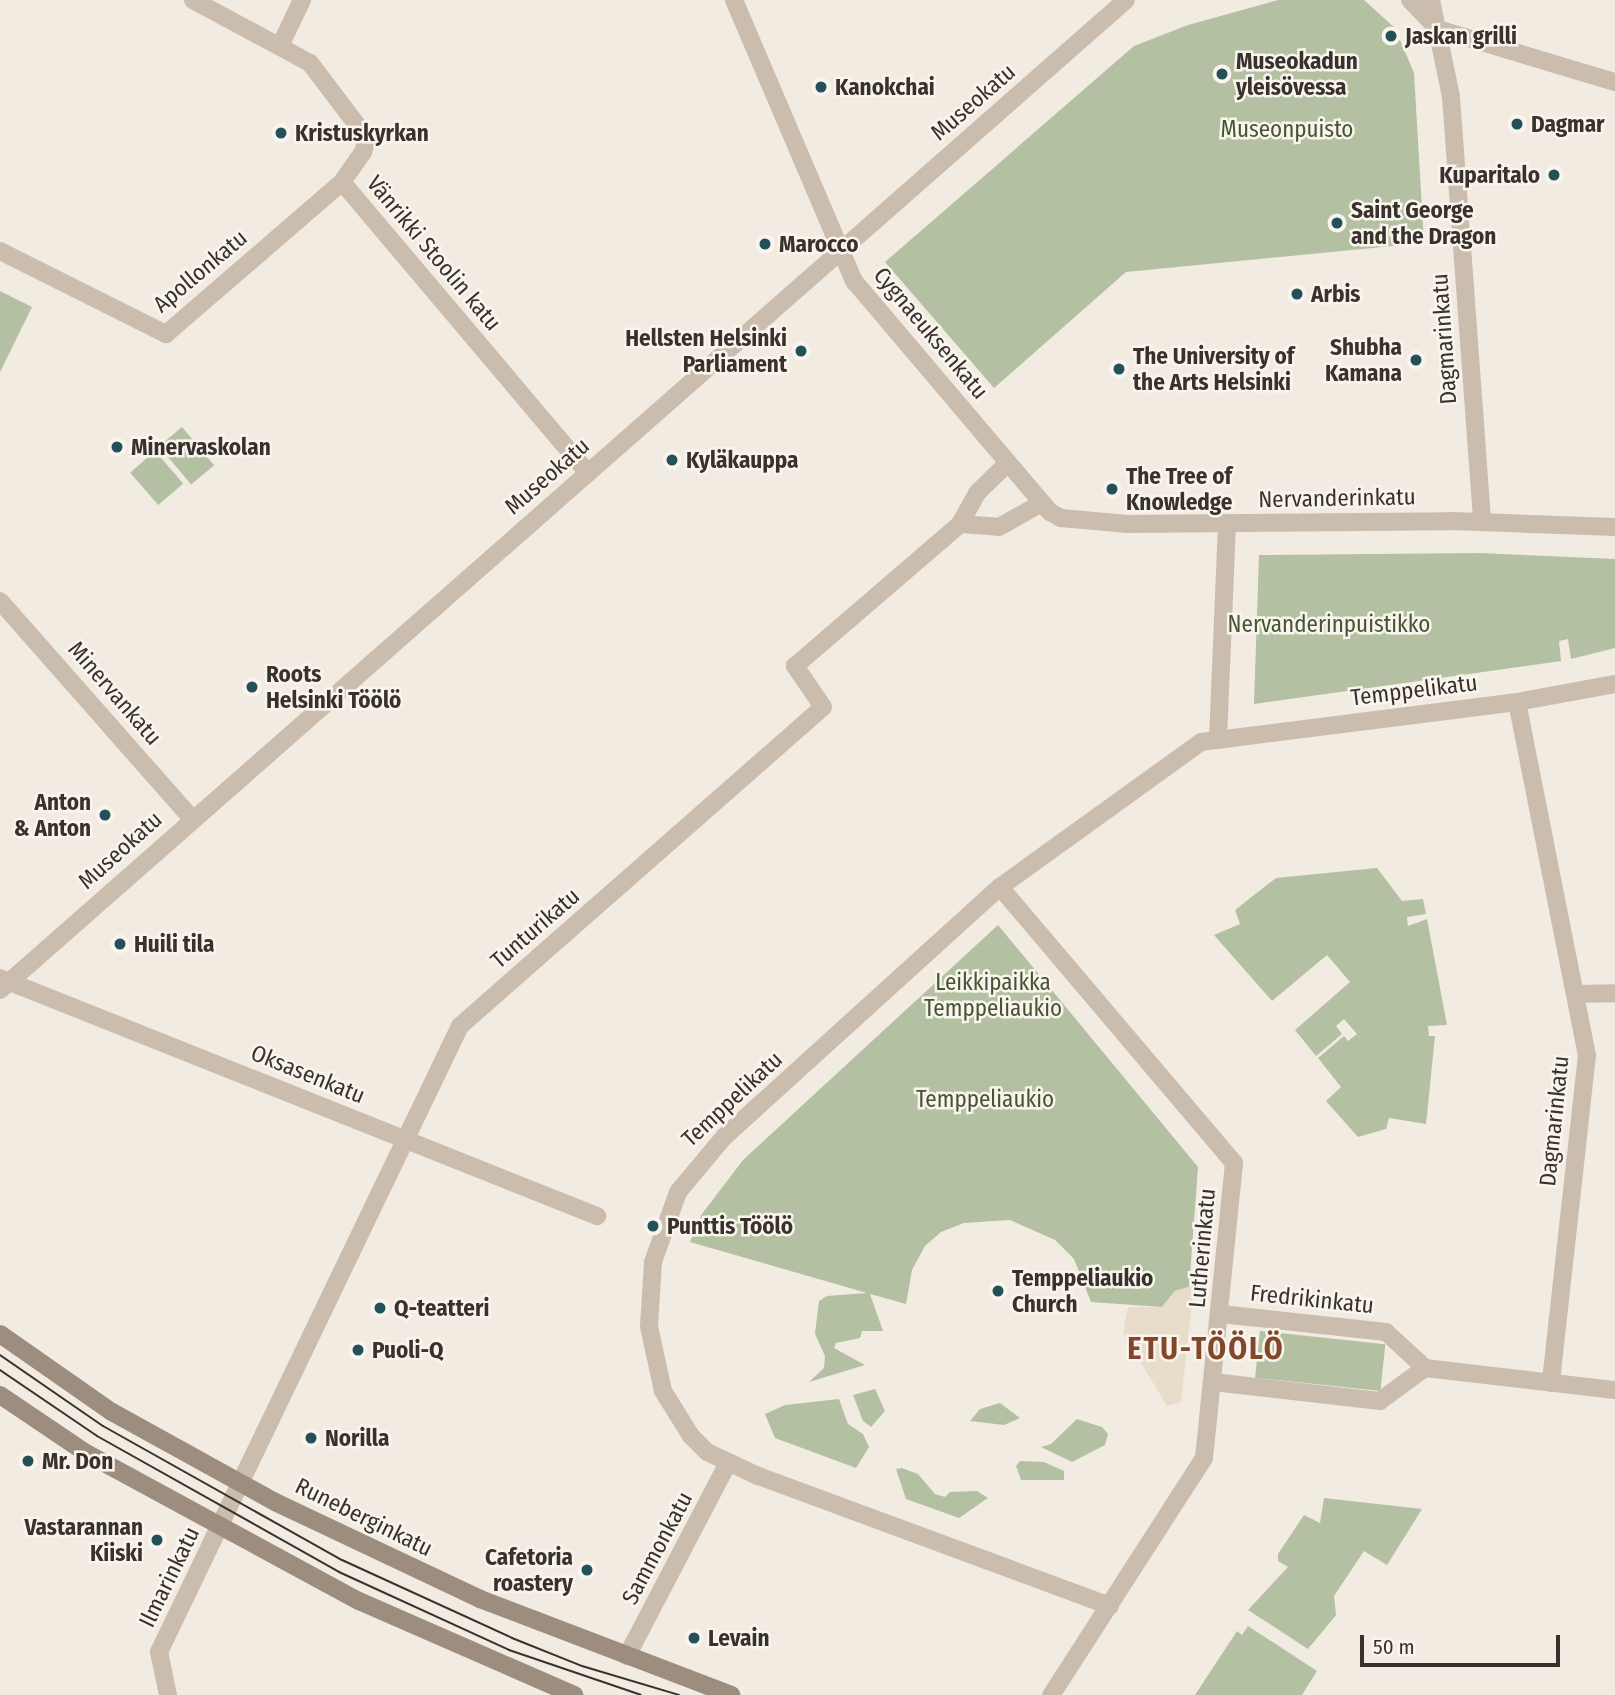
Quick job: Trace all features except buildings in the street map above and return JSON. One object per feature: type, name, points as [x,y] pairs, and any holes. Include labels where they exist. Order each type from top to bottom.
[{"type":"main road","name":"Runeberginkatu","points":[[0,1334],[112,1412],[242,1484],[468,1593],[731,1695]]},
{"type":"main road","points":[[0,1395],[86,1453],[359,1601],[574,1695]]},
{"type":"street","name":"Vänrikki Stoolin katu","points":[[194,0],[305,57],[367,138],[363,152],[342,182],[588,473]]},
{"type":"street","points":[[281,44],[302,0]]},
{"type":"street","name":"Cygnaeuksenkatu","points":[[734,0],[854,281],[1040,504],[1060,518]]},
{"type":"street","points":[[1410,0],[1438,29],[1615,82]]},
{"type":"street","name":"Dagmarinkatu","points":[[1431,0],[1451,97],[1482,521]]},
{"type":"street","name":"Museokatu","points":[[3,983],[588,473],[1117,3]]},
{"type":"street","name":"Apollonkatu","points":[[0,251],[166,334],[342,182]]},
{"type":"street","name":"Tunturikatu","points":[[242,1484],[460,1026],[823,707],[795,666],[960,524],[977,493],[1008,463]]},
{"type":"street","points":[[960,524],[999,527],[1040,504]]},
{"type":"street","name":"Nervanderinkatu","points":[[1060,518],[1227,524],[1482,521],[1615,527]]},
{"type":"street","points":[[1218,739],[1227,524]]},
{"type":"street","name":"Minervankatu","points":[[0,600],[192,819]]},
{"type":"street","name":"Temppelikatu","points":[[1110,1606],[728,1463],[691,1436],[663,1391],[653,1360],[649,1287],[659,1238],[674,1201],[701,1158],[1000,887],[1201,742],[1517,702],[1615,684]]},
{"type":"street","name":"Dagmarinkatu","points":[[1517,702],[1587,1055],[1551,1383]]},
{"type":"street","name":"Lutherinkatu","points":[[1000,887],[1234,1163],[1221,1314],[1204,1458],[1051,1695]]},
{"type":"street","name":"Oksasenkatu","points":[[3,983],[407,1139],[597,1216]]},
{"type":"street","points":[[1576,993],[1615,993]]},
{"type":"street","name":"Fredrikinkatu","points":[[1221,1314],[1386,1332],[1424,1368]]},
{"type":"street","points":[[1213,1382],[1380,1401],[1424,1368],[1615,1390]]},
{"type":"street","name":"Sammonkatu","points":[[627,1656],[728,1463]]},
{"type":"street","name":"Ilmarinkatu","points":[[168,1695],[159,1653],[242,1484]]},
{"type":"green space","name":"Museonpuisto","points":[[1278,0],[1364,0],[1395,28],[1414,73],[1424,243],[1126,272],[994,388],[885,262],[1134,46],[1188,25]]},
{"type":"green space","points":[[0,291],[32,307],[0,372]]},
{"type":"green space","points":[[182,427],[214,465],[191,485],[159,446]]},
{"type":"green space","points":[[155,451],[183,483],[158,505],[130,473]]},
{"type":"green space","name":"Nervanderinpuistikko","points":[[1479,553],[1615,559],[1615,648],[1571,659],[1568,639],[1559,641],[1561,661],[1254,704],[1259,555]]},
{"type":"green space","points":[[1377,868],[1402,901],[1423,899],[1426,914],[1407,917],[1408,926],[1427,919],[1447,1025],[1428,1026],[1429,1036],[1435,1036],[1426,1124],[1389,1118],[1386,1129],[1358,1137],[1326,1101],[1341,1087],[1318,1058],[1344,1036],[1348,1041],[1357,1034],[1344,1019],[1336,1026],[1342,1034],[1316,1056],[1295,1030],[1350,982],[1327,955],[1272,1001],[1214,935],[1240,924],[1235,910],[1276,878]]},
{"type":"green space","name":"Temppeliaukio","points":[[998,925],[1198,1167],[1189,1289],[1175,1291],[1162,1307],[1091,1302],[1074,1259],[1055,1240],[1010,1220],[964,1223],[941,1232],[925,1246],[912,1270],[906,1304],[870,1294],[883,1331],[862,1331],[860,1338],[836,1343],[834,1348],[865,1365],[809,1382],[824,1368],[825,1356],[815,1334],[819,1301],[827,1296],[867,1293],[690,1242],[702,1214],[743,1160]]},
{"type":"green space","points":[[1260,1331],[1385,1344],[1380,1391],[1255,1378]]},
{"type":"green space","points":[[875,1389],[885,1411],[871,1427],[863,1421],[853,1395]]},
{"type":"green space","points":[[839,1399],[848,1424],[863,1434],[869,1447],[856,1468],[775,1438],[765,1414],[785,1405]]},
{"type":"green space","points":[[1000,1403],[1020,1418],[1004,1425],[970,1421],[980,1409]]},
{"type":"green space","points":[[1077,1419],[1102,1427],[1108,1434],[1105,1445],[1072,1462],[1041,1447],[1051,1444]]},
{"type":"green space","points":[[1020,1461],[1044,1462],[1064,1471],[1064,1480],[1021,1480],[1016,1466]]},
{"type":"green space","points":[[902,1468],[918,1474],[935,1494],[945,1497],[950,1492],[977,1491],[988,1498],[959,1518],[906,1499],[896,1469]]},
{"type":"green space","points":[[1324,1498],[1422,1509],[1387,1565],[1364,1551],[1334,1596],[1336,1615],[1308,1649],[1248,1610],[1288,1567],[1278,1561],[1278,1554],[1304,1515],[1320,1523]]},
{"type":"green space","points":[[1248,1626],[1317,1671],[1302,1695],[1195,1695],[1237,1631],[1242,1635]]},
{"type":"shaded area","points":[[1194,1285],[1181,1402],[1167,1406],[1123,1333],[1128,1307],[1162,1307],[1175,1291]]},
{"type":"tram line","points":[[0,1355],[103,1426],[342,1560],[512,1638],[582,1666],[679,1695]]},
{"type":"tram line","points":[[0,1370],[97,1436],[339,1572],[509,1650],[641,1695]]},
{"type":"place","name":"Jaskan grilli","points":[[1391,36]]},
{"type":"place","name":"Museokadun yleisövessa","points":[[1222,74]]},
{"type":"place","name":"Kanokchai","points":[[821,87]]},
{"type":"place","name":"Dagmar","points":[[1517,124]]},
{"type":"place","name":"Kristuskyrkan","points":[[281,133]]},
{"type":"place","name":"Kuparitalo","points":[[1554,175]]},
{"type":"place","name":"Saint George and the Dragon","points":[[1337,223]]},
{"type":"place","name":"Marocco","points":[[765,244]]},
{"type":"place","name":"Arbis","points":[[1297,294]]},
{"type":"place","name":"Hellsten Helsinki Parliament","points":[[801,351]]},
{"type":"place","name":"Shubha Kamana","points":[[1416,360]]},
{"type":"place","name":"The University of the Arts Helsinki","points":[[1119,369]]},
{"type":"place","name":"Minervaskolan","points":[[117,447]]},
{"type":"place","name":"Kyläkauppa","points":[[672,460]]},
{"type":"place","name":"The Tree of Knowledge","points":[[1112,489]]},
{"type":"place","name":"Roots Helsinki Töölö","points":[[252,687]]},
{"type":"place","name":"Anton & Anton","points":[[105,815]]},
{"type":"place","name":"Huili tila","points":[[120,944]]},
{"type":"place","name":"Punttis Töölö","points":[[653,1226]]},
{"type":"place","name":"Temppeliaukio Church","points":[[998,1291]]},
{"type":"place","name":"Q-teatteri","points":[[380,1308]]},
{"type":"place","name":"Puoli-Q","points":[[358,1350]]},
{"type":"place","name":"Norilla","points":[[311,1438]]},
{"type":"place","name":"Mr. Don","points":[[28,1461]]},
{"type":"place","name":"Vastarannan Kiiski","points":[[157,1540]]},
{"type":"place","name":"Cafetoria roastery","points":[[587,1570]]},
{"type":"place","name":"Levain","points":[[694,1638]]},
{"type":"district","name":"ETU-TÖÖLÖ","points":[[1206,1349]]},
{"type":"park label","name":"Leikkipaikka Temppeliaukio","points":[[993,995]]}]
